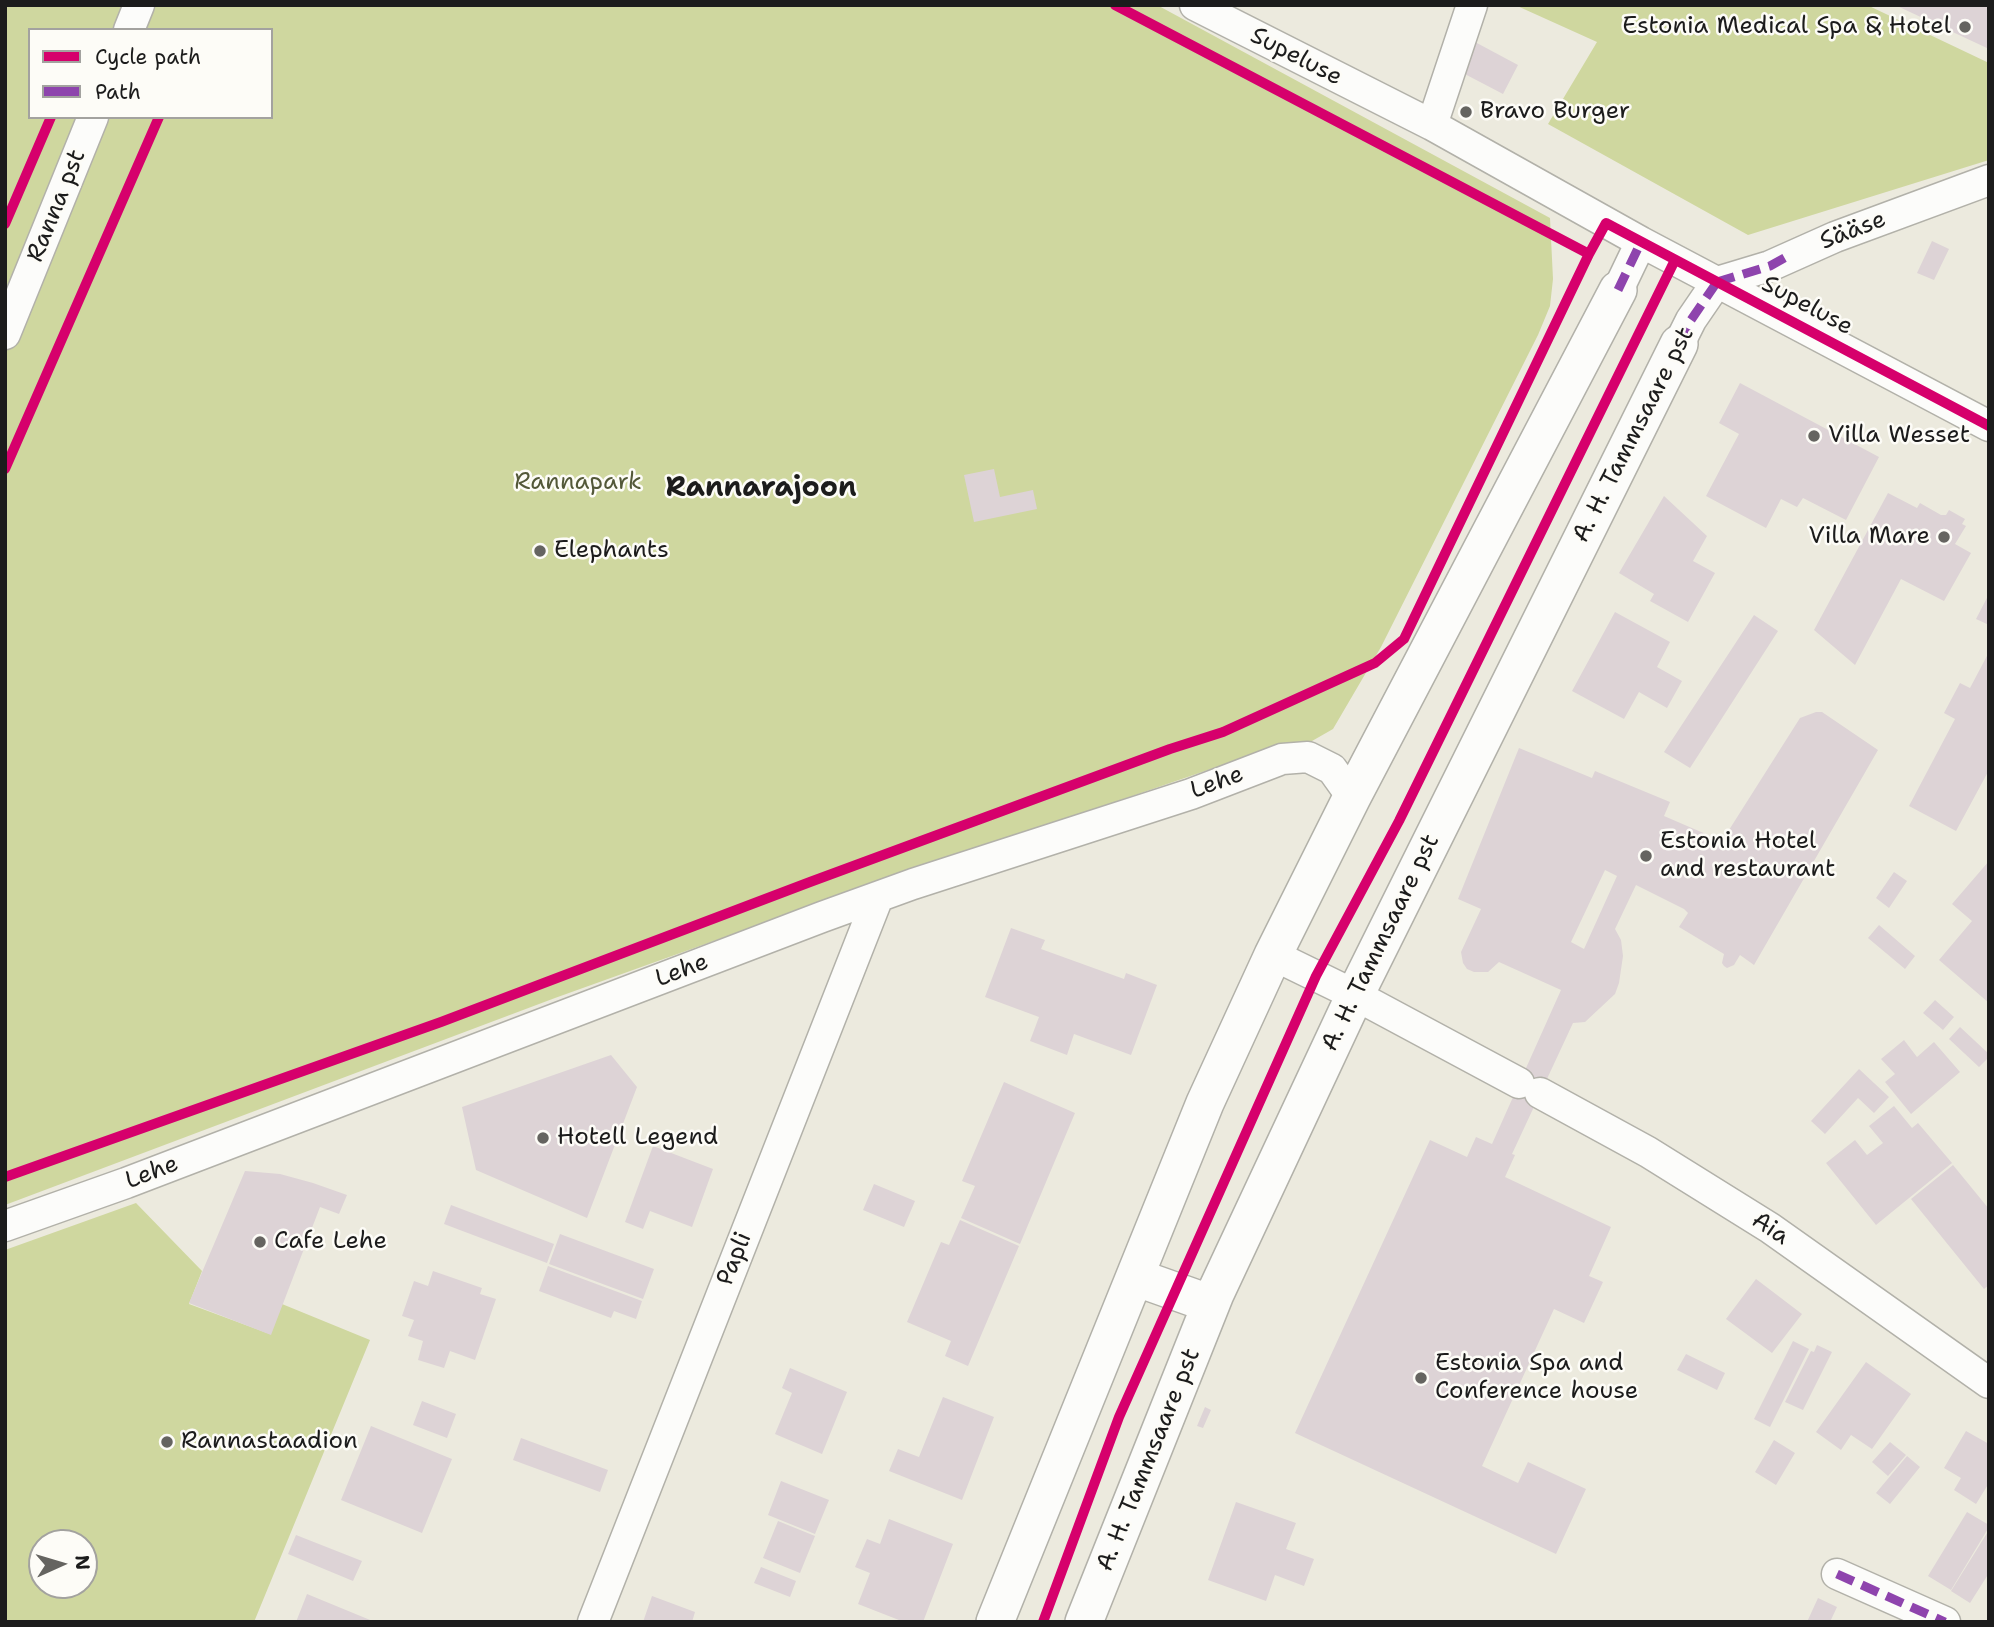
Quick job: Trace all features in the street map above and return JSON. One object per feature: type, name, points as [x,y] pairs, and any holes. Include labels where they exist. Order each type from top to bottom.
[{"type":"street","points":[[130,28],[139,5]]},
{"type":"street","name":"Supeluse","points":[[1195,5],[1432,125],[1641,242],[1989,426]]},
{"type":"street","points":[[1432,125],[1472,5]]},
{"type":"street","name":"Ranna pst","points":[[5,334],[92,119]]},
{"type":"street","name":"Sääse","points":[[1717,282],[1770,266],[1835,237],[1989,180]]},
{"type":"street","points":[[995,1622],[1205,1103],[1273,955],[1352,797],[1641,242]]},
{"type":"street","name":"A. H. Tammsaare pst","points":[[1084,1622],[1210,1304],[1355,995],[1691,320],[1717,282]]},
{"type":"street","name":"Lehe","points":[[5,1226],[126,1183],[878,897],[1191,794],[1282,759],[1308,757],[1332,769],[1352,797]]},
{"type":"street","name":"Papli","points":[[593,1622],[878,897]]},
{"type":"street","name":"Aia","points":[[1273,955],[1355,995],[1648,1152],[1770,1228],[1989,1383]]},
{"type":"street","points":[[1135,1277],[1210,1304]]},
{"type":"street","points":[[1837,1574],[1945,1622]]},
{"type":"green space","name":"Rannapark","points":[[5,5],[1157,5],[1550,218],[1553,279],[1550,306],[1538,335],[1381,647],[1333,729],[1312,741],[1240,759],[800,910],[555,998],[5,1205]]},
{"type":"green space","points":[[1515,5],[1867,5],[1989,63],[1989,160],[1748,235],[1548,124],[1597,42]]},
{"type":"green space","name":"Rannastaadion","points":[[136,1203],[202,1271],[189,1304],[270,1334],[282,1304],[370,1340],[254,1622],[5,1622],[5,1250]]},
{"type":"building","name":"Estonia Medical Spa & Hotel","points":[[1895,5],[1989,5],[1989,49]]},
{"type":"building","points":[[1475,42],[1518,65],[1503,94],[1459,71]]},
{"type":"building","points":[[1932,241],[1949,249],[1934,280],[1917,273]]},
{"type":"building","points":[[1740,383],[1879,457],[1846,520],[1803,498],[1797,507],[1781,499],[1766,528],[1706,496],[1739,434],[1719,423]]},
{"type":"building","points":[[994,469],[1000,497],[1033,490],[1037,509],[974,522],[964,475]]},
{"type":"building","points":[[1888,493],[1917,508],[1920,503],[1941,515],[1946,515],[1949,510],[1965,519],[1962,524],[1966,526],[1955,544],[1971,553],[1944,601],[1901,579],[1855,665],[1814,630]]},
{"type":"building","points":[[1664,496],[1707,536],[1693,561],[1715,573],[1688,622],[1650,601],[1654,594],[1619,573]]},
{"type":"building","points":[[1989,594],[1989,625],[1976,619]]},
{"type":"building","points":[[1615,612],[1670,642],[1657,667],[1682,681],[1667,708],[1639,692],[1624,719],[1572,691]]},
{"type":"building","points":[[1754,615],[1778,631],[1690,768],[1664,752]]},
{"type":"building","points":[[1989,652],[1989,770],[1956,831],[1909,806],[1955,719],[1944,713],[1960,683],[1970,688]]},
{"type":"building","points":[[1822,712],[1878,750],[1754,965],[1740,955],[1734,965],[1727,968],[1724,966],[1724,954],[1679,927],[1688,913],[1684,909],[1636,885],[1615,929],[1621,940],[1623,956],[1615,994],[1585,1022],[1573,1023],[1512,1154],[1515,1155],[1505,1177],[1611,1227],[1589,1276],[1603,1282],[1584,1323],[1554,1309],[1482,1466],[1518,1483],[1528,1462],[1586,1489],[1556,1554],[1295,1433],[1430,1140],[1467,1157],[1476,1137],[1492,1144],[1561,990],[1499,962],[1488,972],[1474,972],[1467,969],[1463,963],[1461,952],[1481,909],[1458,899],[1519,748],[1592,778],[1595,771],[1670,802],[1664,816],[1722,841],[1800,718]],"holes":[[[1605,870],[1617,876],[1584,949],[1571,942]]]},
{"type":"building","points":[[1989,861],[1989,1003],[1939,960],[1972,921],[1952,904]]},
{"type":"building","points":[[1894,872],[1907,881],[1889,908],[1876,898]]},
{"type":"building","points":[[1879,925],[1915,956],[1905,969],[1868,938]]},
{"type":"building","points":[[1011,928],[1045,940],[1041,949],[1124,979],[1126,973],[1157,985],[1131,1055],[1074,1034],[1067,1055],[1030,1041],[1039,1017],[985,997]]},
{"type":"building","points":[[1935,1000],[1954,1017],[1943,1030],[1923,1013]]},
{"type":"building","points":[[1960,1027],[1989,1054],[1979,1067],[1949,1039]]},
{"type":"building","points":[[1904,1040],[1917,1057],[1934,1042],[1960,1072],[1911,1114],[1885,1082],[1895,1074],[1881,1059]]},
{"type":"building","name":"Hotell Legend","points":[[611,1055],[637,1087],[587,1218],[476,1170],[462,1107]]},
{"type":"building","points":[[1859,1069],[1889,1097],[1874,1113],[1858,1098],[1825,1134],[1811,1121]]},
{"type":"building","points":[[1004,1082],[1075,1113],[1020,1244],[961,1218],[975,1186],[962,1181]]},
{"type":"building","points":[[1894,1106],[1912,1128],[1918,1123],[1952,1163],[1876,1225],[1826,1163],[1855,1140],[1867,1155],[1883,1143],[1869,1126]]},
{"type":"building","points":[[653,1146],[713,1169],[692,1227],[650,1211],[643,1229],[625,1222]]},
{"type":"building","points":[[1953,1165],[1989,1209],[1989,1285],[1984,1289],[1911,1199]]},
{"type":"building","name":"Cafe Lehe","points":[[245,1171],[280,1174],[347,1195],[339,1214],[320,1207],[271,1335],[189,1303]]},
{"type":"building","points":[[874,1184],[915,1201],[904,1227],[863,1210]]},
{"type":"building","points":[[451,1205],[554,1244],[547,1263],[444,1224]]},
{"type":"building","points":[[960,1220],[1019,1246],[968,1366],[945,1356],[951,1341],[907,1322],[941,1242],[949,1245]]},
{"type":"building","points":[[560,1234],[654,1269],[643,1299],[549,1264]]},
{"type":"building","points":[[548,1266],[642,1301],[636,1319],[614,1311],[611,1318],[539,1291]]},
{"type":"building","points":[[433,1271],[482,1288],[480,1294],[496,1299],[475,1360],[450,1351],[444,1368],[418,1360],[423,1341],[408,1336],[414,1320],[402,1316],[414,1281],[428,1286]]},
{"type":"building","points":[[1756,1279],[1802,1314],[1772,1353],[1726,1319]]},
{"type":"building","points":[[1793,1341],[1809,1349],[1770,1427],[1754,1419]]},
{"type":"building","points":[[1817,1345],[1832,1352],[1803,1410],[1785,1402],[1811,1351],[1814,1352]]},
{"type":"building","points":[[1686,1354],[1725,1373],[1717,1390],[1677,1370]]},
{"type":"building","points":[[1866,1362],[1911,1394],[1872,1449],[1851,1435],[1841,1450],[1816,1432]]},
{"type":"building","points":[[790,1368],[847,1392],[822,1454],[775,1434],[792,1393],[782,1388]]},
{"type":"building","points":[[943,1397],[994,1417],[962,1500],[889,1471],[898,1449],[919,1457]]},
{"type":"building","points":[[422,1401],[456,1414],[447,1438],[413,1425]]},
{"type":"building","points":[[1205,1407],[1211,1410],[1203,1428],[1197,1426]]},
{"type":"building","points":[[371,1426],[452,1459],[422,1533],[341,1500]]},
{"type":"building","points":[[1966,1431],[1989,1444],[1989,1483],[1976,1504],[1954,1490],[1961,1478],[1944,1468]]},
{"type":"building","points":[[521,1438],[608,1470],[600,1492],[513,1460]]},
{"type":"building","points":[[1774,1440],[1795,1453],[1776,1485],[1755,1472]]},
{"type":"building","points":[[1890,1442],[1906,1455],[1888,1476],[1872,1462]]},
{"type":"building","points":[[1907,1456],[1920,1467],[1890,1504],[1876,1493]]},
{"type":"building","points":[[781,1481],[829,1500],[815,1534],[768,1515]]},
{"type":"building","points":[[1236,1502],[1296,1523],[1286,1549],[1314,1559],[1304,1586],[1275,1575],[1266,1601],[1208,1580]]},
{"type":"building","points":[[1967,1512],[1989,1527],[1951,1590],[1928,1576]]},
{"type":"building","points":[[889,1519],[953,1544],[923,1622],[904,1622],[858,1604],[870,1573],[855,1567],[867,1539],[880,1544]]},
{"type":"building","points":[[778,1521],[815,1536],[800,1573],[763,1558]]},
{"type":"building","points":[[1989,1530],[1989,1573],[1970,1603],[1951,1591]]},
{"type":"building","points":[[296,1535],[362,1561],[353,1581],[288,1554]]},
{"type":"building","points":[[761,1567],[796,1581],[790,1597],[754,1583]]},
{"type":"building","points":[[307,1594],[375,1622],[296,1622]]},
{"type":"building","points":[[652,1596],[695,1612],[692,1622],[643,1622]]},
{"type":"building","points":[[1818,1598],[1837,1607],[1830,1622],[1807,1622]]},
{"type":"marked path","points":[[1618,290],[1641,242]]},
{"type":"marked path","points":[[1717,282],[1770,266],[1788,256]]},
{"type":"marked path","points":[[1679,344],[1691,320],[1717,282]]},
{"type":"marked path","points":[[1837,1574],[1945,1622]]},
{"type":"cycle path","points":[[1115,5],[1589,254]]},
{"type":"cycle path","points":[[5,224],[50,119]]},
{"type":"cycle path","points":[[5,469],[158,119]]},
{"type":"cycle path","points":[[5,1177],[441,1022],[810,882],[1170,749],[1223,732],[1375,663],[1404,639],[1606,223],[1989,426]]},
{"type":"cycle path","points":[[1043,1622],[1119,1417],[1316,976],[1399,821],[1675,260]]},
{"type":"place","name":"Estonia Medical Spa & Hotel","points":[[1965,27]]},
{"type":"place","name":"Bravo Burger","points":[[1466,112]]},
{"type":"place","name":"Villa Wesset","points":[[1814,436]]},
{"type":"place","name":"Villa Mare","points":[[1944,537]]},
{"type":"place","name":"Elephants","points":[[540,551]]},
{"type":"place","name":"Estonia Hotel and restaurant","points":[[1646,856]]},
{"type":"place","name":"Hotell Legend","points":[[543,1138]]},
{"type":"place","name":"Cafe Lehe","points":[[260,1242]]},
{"type":"place","name":"Estonia Spa and Conference house","points":[[1421,1378]]},
{"type":"place","name":"Rannastaadion","points":[[167,1442]]},
{"type":"district","name":"Rannarajoon","points":[[761,489]]}]
